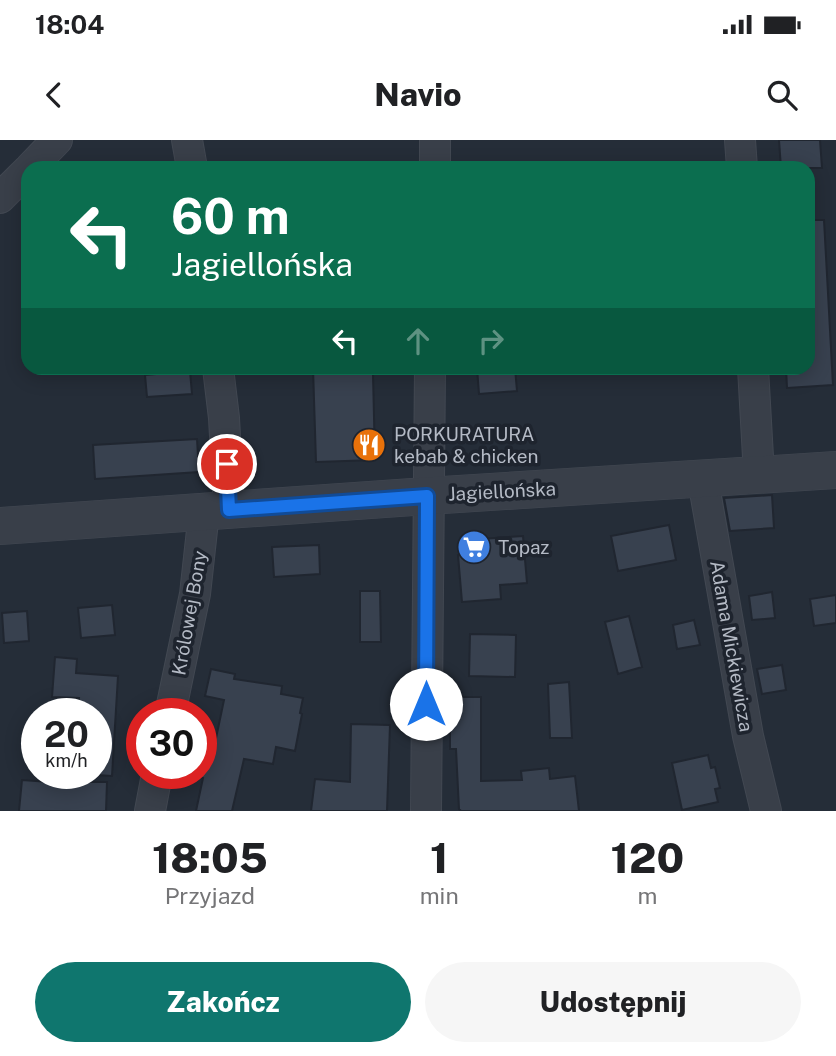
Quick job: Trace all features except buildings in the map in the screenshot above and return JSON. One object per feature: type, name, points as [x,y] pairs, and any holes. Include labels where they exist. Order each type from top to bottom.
[{"type":"street","points":[[37,161],[57,140]]},
{"type":"street","points":[[187,140],[191,161]]},
{"type":"street","points":[[435,140],[435,161]]},
{"type":"street","points":[[740,140],[742,161]]},
{"type":"street","points":[[0,198],[21,177]]},
{"type":"street","name":"Królowej Bony","points":[[173,698],[195,594],[217,511],[224,418],[219,375]]},
{"type":"street","points":[[426,811],[430,375]]},
{"type":"street","points":[[753,375],[759,475]]},
{"type":"street","name":"Jagiellońska","points":[[0,526],[836,470]]},
{"type":"street","name":"Adama Mickiewicza","points":[[703,480],[748,736],[766,811]]},
{"type":"street","points":[[150,811],[155,789]]},
{"type":"place","name":"PORKURATURA kebab & chicken","points":[[369,445]]},
{"type":"place","name":"Topaz","points":[[474,547]]},
{"type":"route","points":[[227,464],[229,510],[427,496],[426,704]]}]
